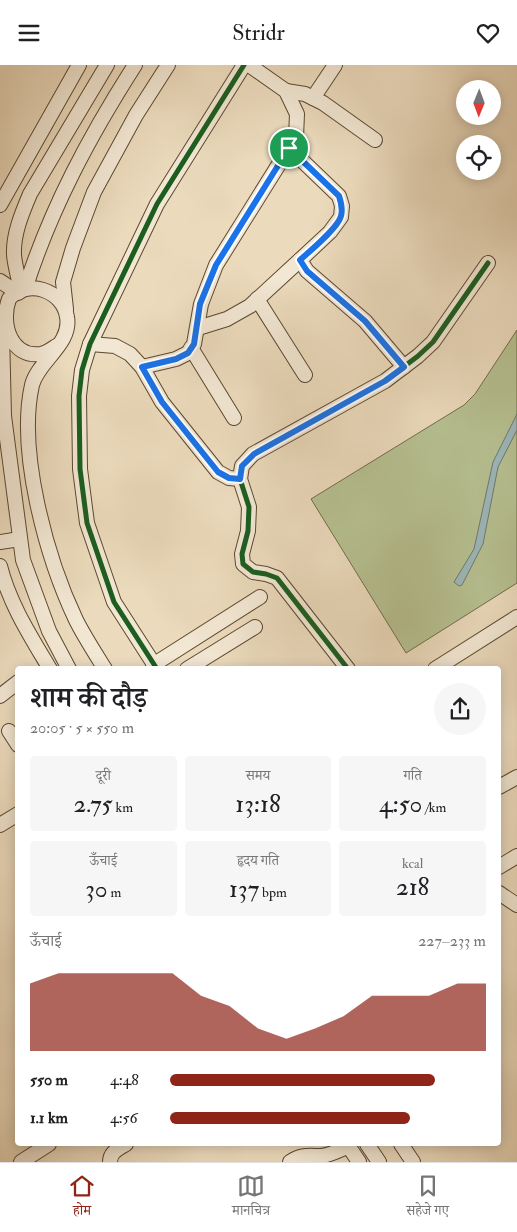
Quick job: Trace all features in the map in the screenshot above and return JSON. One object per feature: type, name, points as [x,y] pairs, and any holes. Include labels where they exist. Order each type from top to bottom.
[{"type":"street","points":[[0,205],[79,65]]},
{"type":"street","points":[[21,291],[14,248],[23,211],[30,194],[107,65]]},
{"type":"street","points":[[21,291],[73,169],[111,102],[135,65]]},
{"type":"street","points":[[103,666],[76,620],[52,559],[38,505],[30,457],[28,418],[32,385],[38,369],[66,333],[68,317],[63,282],[73,247],[94,192],[136,115],[168,65]]},
{"type":"street","points":[[154,666],[114,601],[87,523],[80,469],[79,396],[82,370],[90,344],[157,204],[244,65]]},
{"type":"street","points":[[249,65],[286,91],[305,94],[323,103],[375,140]]},
{"type":"street","points":[[313,98],[335,65]]},
{"type":"street","points":[[142,367],[176,359],[188,353],[194,344],[198,328],[200,304],[216,265],[296,137],[298,114],[286,91]]},
{"type":"street","points":[[198,328],[227,319],[257,299],[330,232],[341,217],[342,206],[339,196],[289,148]]},
{"type":"street","points":[[300,260],[307,271],[365,321],[404,367]]},
{"type":"street","points":[[346,666],[277,578],[253,572],[243,564],[242,554],[248,531],[249,507],[240,479],[242,466],[254,454],[385,381],[404,367],[433,342],[488,263]]},
{"type":"street","points":[[0,281],[21,291]]},
{"type":"street","points":[[67,666],[49,631],[23,560],[4,416],[1,327],[2,311],[10,299],[21,291],[39,288],[53,294],[63,304],[68,317]]},
{"type":"street","points":[[257,299],[304,375]]},
{"type":"street","points":[[1,327],[11,346],[26,354],[43,354],[58,345]]},
{"type":"street","points":[[90,344],[115,346],[130,354],[142,367],[162,402],[218,472],[229,478],[240,479]]},
{"type":"street","points":[[191,348],[234,418]]},
{"type":"street","points":[[0,542],[20,539]]},
{"type":"street","points":[[0,566],[8,590],[44,666]]},
{"type":"street","points":[[156,666],[260,597]]},
{"type":"street","points":[[440,666],[517,617]]},
{"type":"street","points":[[192,666],[255,627]]},
{"type":"street","points":[[0,696],[15,684]]},
{"type":"street","points":[[9,731],[15,740]]},
{"type":"street","points":[[501,786],[517,777]]},
{"type":"street","points":[[0,825],[15,816]]},
{"type":"street","points":[[501,866],[517,856]]},
{"type":"street","points":[[501,894],[517,905]]},
{"type":"street","points":[[21,1162],[47,1146]]},
{"type":"street","points":[[110,1162],[110,1156],[113,1152],[123,1146]]},
{"type":"street","points":[[290,1162],[302,1155],[322,1156],[346,1146]]},
{"type":"street","points":[[349,1146],[359,1162]]},
{"type":"street","points":[[368,1146],[379,1162]]},
{"type":"street","points":[[402,1146],[413,1162]]},
{"type":"green space","points":[[517,330],[517,583],[406,653],[311,499],[464,405],[475,394]]},
{"type":"water","points":[[517,414],[517,430],[498,467],[483,544],[462,585],[459,586],[454,582],[474,549],[493,462]]},
{"type":"cycle path","points":[[155,666],[114,602],[87,523],[80,469],[79,396],[82,370],[90,344],[157,204],[244,65]]},
{"type":"cycle path","points":[[346,666],[277,578],[253,572],[243,564],[242,554],[248,531],[249,507],[240,479],[242,466],[253,454],[385,381],[418,356],[433,342],[488,263]]},
{"type":"route","points":[[289,148],[339,196],[342,206],[341,217],[330,232],[300,260],[307,271],[365,321],[404,367],[385,381],[254,454],[242,466],[240,479],[229,478],[218,472],[162,402],[142,367],[176,359],[188,353],[194,344],[198,328],[200,304],[216,265],[289,148]]}]
